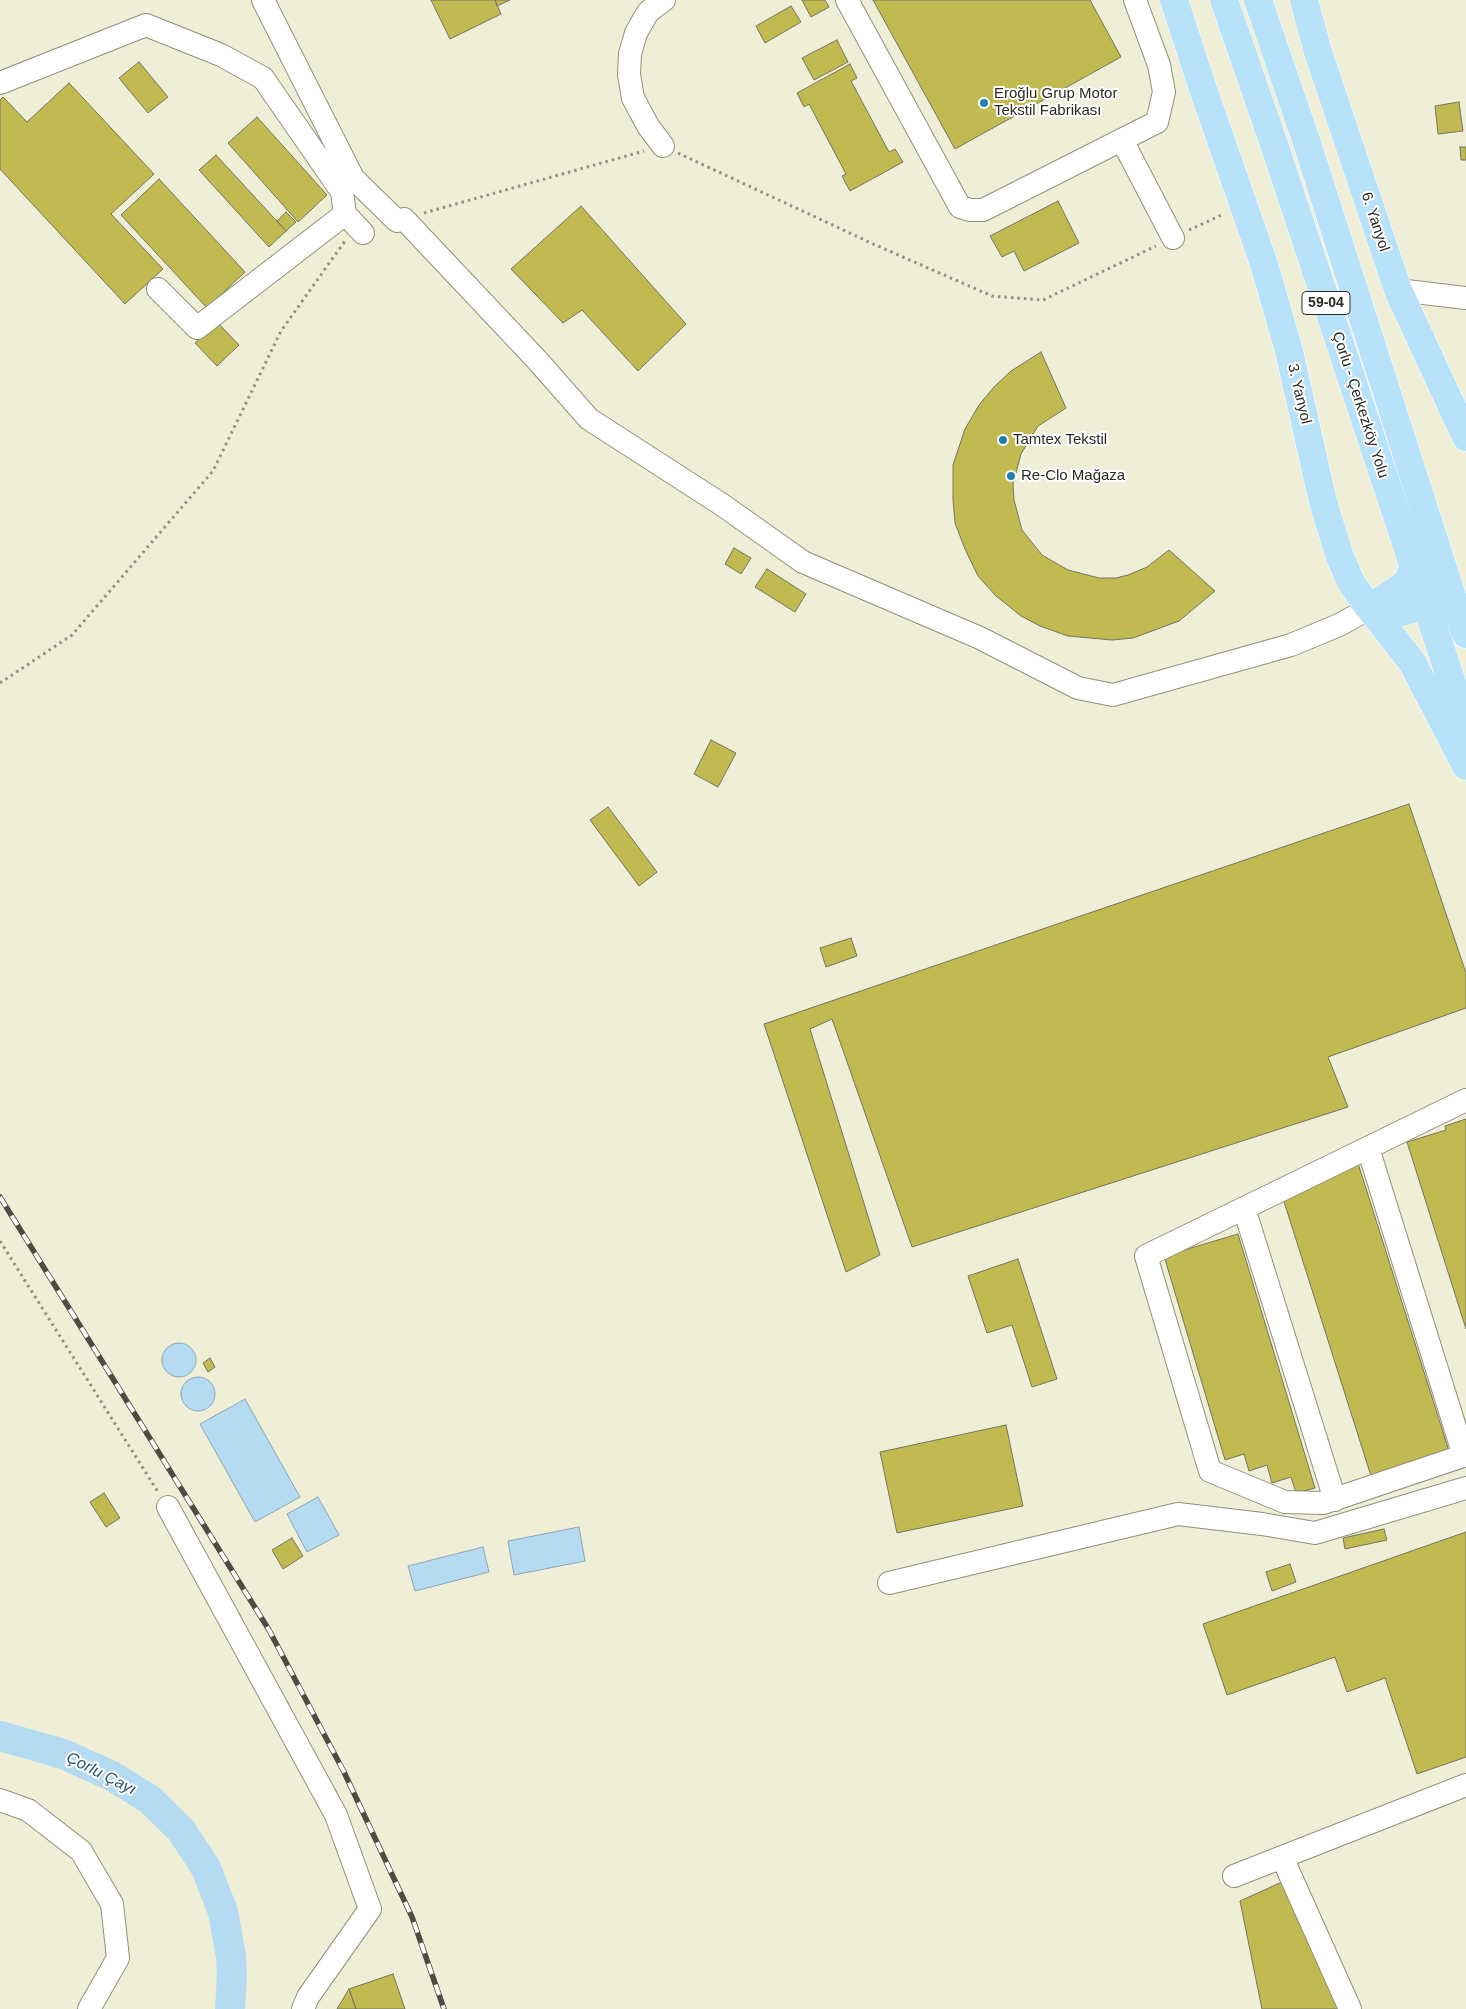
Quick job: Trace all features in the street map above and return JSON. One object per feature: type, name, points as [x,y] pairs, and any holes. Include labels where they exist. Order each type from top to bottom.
[{"type":"main road","name":"3. Yanyol","points":[[1174,0],[1264,264],[1289,351],[1323,502],[1340,557],[1351,582],[1412,662],[1466,766]]},
{"type":"main road","name":"Çorlu - Çerkezköy Yolu","points":[[1224,0],[1277,153],[1466,725]]},
{"type":"main road","name":"Çorlu - Çerkezköy Yolu","points":[[1258,0],[1307,142],[1462,612]]},
{"type":"main road","name":"6. Yanyol","points":[[1304,0],[1318,52],[1398,290],[1466,437]]},
{"type":"main road","points":[[1370,608],[1403,586],[1409,579],[1413,566]]},
{"type":"main road","points":[[1370,608],[1386,613],[1430,618],[1462,612]]},
{"type":"main road","points":[[1386,629],[1406,635],[1418,634],[1430,618]]},
{"type":"street","points":[[263,0],[353,178],[401,220],[537,360],[589,419],[721,504],[803,562],[980,638],[1078,688],[1113,694],[1291,645],[1339,625],[1370,608]]},
{"type":"street","points":[[663,146],[648,126],[633,98],[628,75],[630,54],[636,33],[648,12],[664,0]]},
{"type":"street","points":[[846,0],[960,207],[983,210],[1157,122],[1164,92],[1159,65],[1134,0]]},
{"type":"street","points":[[0,83],[146,25],[221,55],[263,78],[342,192],[345,214],[363,233]]},
{"type":"street","points":[[1122,140],[1173,238]]},
{"type":"street","points":[[158,289],[197,328],[345,214]]},
{"type":"street","points":[[1398,290],[1466,298]]},
{"type":"street","points":[[1368,1148],[1465,1455],[1324,1504],[1285,1502],[1210,1470],[1146,1256],[1466,1100]]},
{"type":"street","points":[[1244,1208],[1340,1498],[1354,1521]]},
{"type":"street","points":[[889,1583],[1178,1514],[1262,1524],[1315,1533],[1466,1488]]},
{"type":"street","points":[[168,1508],[336,1815],[370,1909],[308,1997],[303,2009]]},
{"type":"street","points":[[1234,1876],[1466,1785]]},
{"type":"street","points":[[0,1800],[28,1810],[81,1851],[112,1904],[118,1958],[89,2009]]},
{"type":"street","points":[[1282,1857],[1350,2009]]},
{"type":"path","points":[[401,220],[663,146],[871,243],[992,296],[1043,300],[1245,205]]},
{"type":"path","points":[[0,683],[72,635],[212,471],[281,331],[347,239],[363,233]]},
{"type":"path","points":[[0,1241],[168,1508]]},
{"type":"water","points":[[179,1343],[191,1348],[196,1360],[191,1372],[179,1377],[167,1372],[162,1360],[167,1348]]},
{"type":"water","points":[[198,1377],[210,1382],[215,1394],[210,1406],[198,1411],[186,1406],[181,1394],[186,1382]]},
{"type":"water","points":[[245,1399],[300,1497],[255,1522],[200,1424]]},
{"type":"water","points":[[318,1497],[339,1535],[307,1552],[287,1514]]},
{"type":"water","points":[[579,1527],[585,1561],[514,1575],[508,1541]]},
{"type":"water","points":[[483,1547],[489,1572],[415,1591],[408,1566]]},
{"type":"building","points":[[431,0],[495,0],[501,14],[450,39]]},
{"type":"building","points":[[495,0],[510,0],[497,6]]},
{"type":"building","points":[[802,0],[825,0],[829,7],[811,17]]},
{"type":"building","name":"Eroğlu Grup Motor Tekstil Fabrikası","points":[[873,0],[1090,0],[1121,57],[955,149]]},
{"type":"building","points":[[791,6],[801,22],[765,43],[756,26]]},
{"type":"building","points":[[837,40],[848,62],[814,80],[802,58]]},
{"type":"building","points":[[139,62],[168,97],[148,113],[119,78]]},
{"type":"building","points":[[850,64],[857,78],[851,81],[889,152],[895,149],[903,162],[850,191],[842,176],[846,174],[809,104],[804,107],[797,93]]},
{"type":"building","points":[[69,83],[154,174],[111,214],[163,269],[125,304],[0,169],[0,100],[3,97],[27,122]]},
{"type":"building","points":[[1459,102],[1463,131],[1438,134],[1435,106]]},
{"type":"building","points":[[257,117],[327,195],[298,222],[228,143]]},
{"type":"building","points":[[1460,147],[1466,147],[1466,160],[1461,160]]},
{"type":"building","points":[[216,155],[286,231],[269,247],[199,170]]},
{"type":"building","points":[[159,179],[245,272],[207,308],[121,215]]},
{"type":"building","points":[[1058,201],[1079,243],[1024,271],[1014,251],[1002,257],[990,236]]},
{"type":"building","points":[[581,206],[686,324],[638,371],[582,310],[563,323],[511,269]]},
{"type":"building","points":[[286,212],[296,222],[286,231],[277,221]]},
{"type":"building","points":[[217,322],[239,345],[217,366],[195,343]]},
{"type":"building","points":[[1041,352],[1066,408],[1038,426],[1021,454],[1013,484],[1014,500],[1022,530],[1042,555],[1068,570],[1099,578],[1116,578],[1128,575],[1147,567],[1169,550],[1215,591],[1179,621],[1133,638],[1112,640],[1068,636],[1040,626],[1021,616],[996,596],[978,576],[955,523],[953,465],[965,429],[979,405],[1011,371]]},
{"type":"building","points":[[734,548],[751,558],[741,574],[725,564]]},
{"type":"building","points":[[767,569],[806,594],[795,612],[755,587]]},
{"type":"building","points":[[711,740],[736,753],[718,787],[694,774]]},
{"type":"building","points":[[1409,804],[1466,973],[1466,1008],[1328,1057],[1348,1107],[912,1247],[832,1019],[810,1029],[880,1255],[846,1272],[764,1024]]},
{"type":"building","points":[[608,807],[657,872],[639,886],[590,820]]},
{"type":"building","points":[[851,938],[857,956],[826,967],[820,948]]},
{"type":"building","points":[[1466,1119],[1466,1329],[1407,1142],[1446,1130],[1445,1126]]},
{"type":"building","points":[[1357,1160],[1449,1451],[1371,1476],[1280,1189]]},
{"type":"building","points":[[1238,1234],[1315,1488],[1296,1493],[1291,1477],[1272,1483],[1267,1465],[1249,1471],[1244,1454],[1225,1460],[1164,1256]]},
{"type":"building","points":[[1018,1259],[1057,1379],[1032,1387],[1012,1325],[987,1333],[968,1276]]},
{"type":"building","points":[[210,1358],[215,1367],[208,1372],[203,1363]]},
{"type":"building","points":[[1006,1425],[1023,1506],[897,1533],[880,1452]]},
{"type":"building","points":[[104,1493],[120,1518],[106,1527],[90,1502]]},
{"type":"building","points":[[1384,1529],[1387,1540],[1345,1549],[1343,1538]]},
{"type":"building","points":[[1466,1532],[1466,1757],[1417,1774],[1385,1678],[1347,1692],[1335,1657],[1227,1695],[1203,1624]]},
{"type":"building","points":[[292,1538],[303,1556],[283,1569],[272,1550]]},
{"type":"building","points":[[1290,1564],[1296,1582],[1272,1591],[1266,1572]]},
{"type":"building","points":[[1282,1882],[1340,2009],[1262,2009],[1240,1901]]},
{"type":"building","points":[[393,1974],[405,2009],[356,2009],[349,1989]]},
{"type":"building","points":[[349,1989],[356,2009],[337,2009]]},
{"type":"waterway","name":"Çorlu Çayı","points":[[0,1736],[63,1754],[112,1776],[149,1799],[181,1830],[206,1868],[223,1912],[231,1956],[230,2009]]},
{"type":"railway","points":[[0,1197],[269,1630],[344,1772],[412,1917],[444,2009]]},
{"type":"place","name":"Eroğlu Grup Motor Tekstil Fabrikası","points":[[984,103]]},
{"type":"place","name":"Tamtex Tekstil","points":[[1003,440]]},
{"type":"place","name":"Re-Clo Mağaza","points":[[1011,476]]}]
